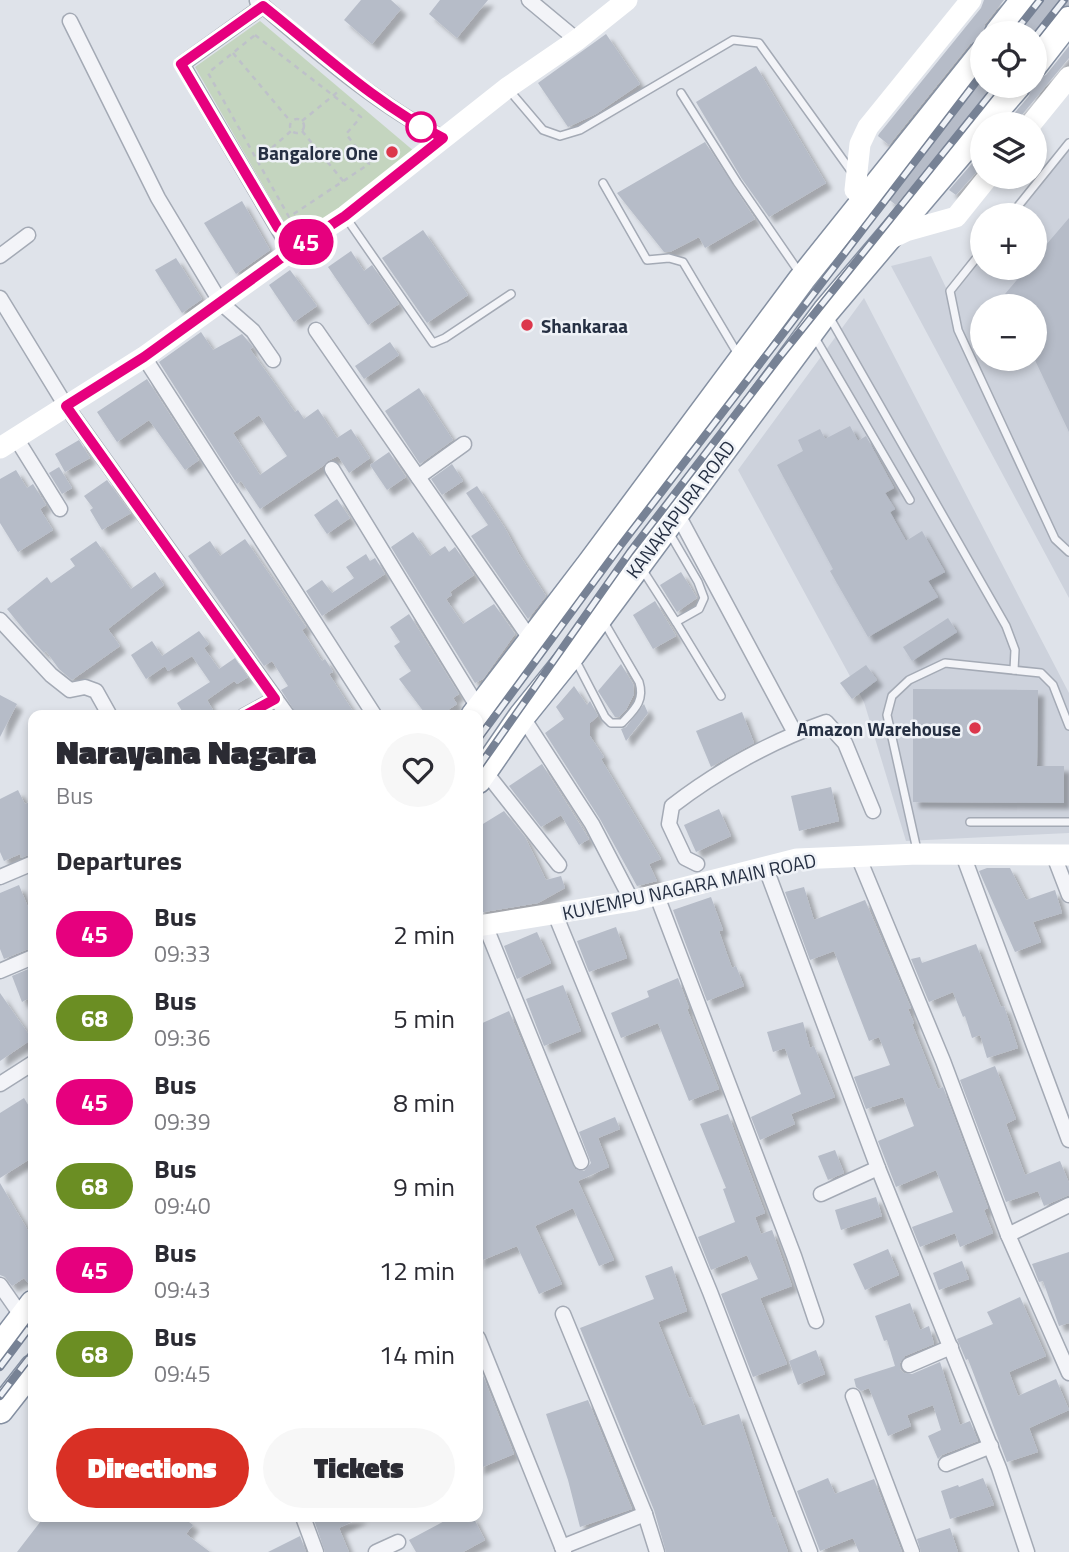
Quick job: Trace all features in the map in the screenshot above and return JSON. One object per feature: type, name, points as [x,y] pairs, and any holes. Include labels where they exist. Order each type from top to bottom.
[{"type":"highway","points":[[1007,21],[1024,0]]},
{"type":"highway","points":[[1047,48],[1069,20]]},
{"type":"highway","name":"KANAKAPURA ROAD","points":[[478,710],[591,563],[802,279],[860,189],[970,67]]},
{"type":"highway","name":"KANAKAPURA ROAD","points":[[995,112],[1007,98]]},
{"type":"highway","name":"KANAKAPURA ROAD","points":[[483,772],[522,716],[572,654],[819,322],[970,141]]},
{"type":"highway","points":[[591,563],[623,585]]},
{"type":"highway","points":[[0,1347],[28,1311]]},
{"type":"highway","points":[[0,1410],[28,1374]]},
{"type":"street","points":[[528,0],[577,40]]},
{"type":"street","points":[[60,509],[8,443],[144,357],[291,251],[345,216],[507,88],[577,40],[627,0]]},
{"type":"street","points":[[860,189],[860,144],[868,127],[971,0]]},
{"type":"street","points":[[291,251],[181,64],[260,3],[356,80],[421,127],[443,138]]},
{"type":"street","points":[[69,21],[158,198],[221,303],[253,331],[273,360]]},
{"type":"street","points":[[1041,112],[1069,77]]},
{"type":"street","name":"KANAKAPURA ROAD","points":[[886,241],[906,231],[956,217],[978,189]]},
{"type":"street","points":[[0,256],[28,235]]},
{"type":"street","points":[[3,307],[66,406],[283,710]]},
{"type":"street","points":[[316,330],[531,640]]},
{"type":"street","points":[[144,357],[371,710]]},
{"type":"street","points":[[418,477],[464,444]]},
{"type":"street","points":[[332,469],[475,710]]},
{"type":"street","points":[[671,520],[795,733]]},
{"type":"street","points":[[0,620],[51,675],[71,690],[85,687],[96,691],[107,710]]},
{"type":"street","points":[[255,710],[275,699]]},
{"type":"street","points":[[522,716],[592,824],[632,901]]},
{"type":"street","points":[[697,864],[685,858],[669,824],[672,806],[699,785],[795,733],[826,722],[845,743],[873,811]]},
{"type":"street","points":[[483,777],[559,865]]},
{"type":"street","name":"KUVEMPU NAGARA MAIN ROAD","points":[[483,926],[657,896],[797,859],[918,854],[1061,855]]},
{"type":"street","points":[[963,855],[1069,1140]]},
{"type":"street","points":[[1061,855],[1069,895]]},
{"type":"street","points":[[858,856],[943,1061],[1008,1235],[1069,1373]]},
{"type":"street","points":[[0,877],[28,865]]},
{"type":"street","points":[[765,866],[878,1168],[991,1446],[1027,1552]]},
{"type":"street","points":[[657,896],[794,1256],[816,1321]]},
{"type":"street","points":[[555,914],[710,1292],[810,1552]]},
{"type":"street","points":[[483,931],[581,1162]]},
{"type":"street","points":[[0,971],[28,959]]},
{"type":"street","points":[[0,1084],[28,1066]]},
{"type":"street","points":[[821,1194],[878,1168]]},
{"type":"street","points":[[1008,1235],[1069,1205]]},
{"type":"street","points":[[0,1284],[28,1311]]},
{"type":"street","points":[[563,1314],[645,1514],[657,1552]]},
{"type":"street","points":[[909,1365],[951,1347]]},
{"type":"street","points":[[483,1350],[563,1549],[645,1514]]},
{"type":"street","points":[[853,1395],[912,1552]]},
{"type":"street","points":[[946,1464],[991,1446]]},
{"type":"street","points":[[305,1522],[316,1552]]},
{"type":"street","points":[[376,1552],[398,1542]]},
{"type":"lane","points":[[507,88],[543,130],[560,136],[580,131],[733,40],[759,43],[860,189]]},
{"type":"lane","points":[[681,93],[802,279]]},
{"type":"lane","points":[[1021,203],[1069,143]]},
{"type":"lane","points":[[603,183],[647,260],[669,258],[683,262],[741,360]]},
{"type":"lane","points":[[345,216],[433,343],[511,295]]},
{"type":"lane","points":[[970,266],[950,291],[958,330],[1055,539],[1069,552]]},
{"type":"lane","points":[[819,322],[909,500]]},
{"type":"lane","points":[[819,322],[1006,626],[1015,650],[1014,670]]},
{"type":"lane","points":[[671,520],[704,598],[699,609],[676,622]]},
{"type":"lane","points":[[639,564],[721,696]]},
{"type":"lane","points":[[572,654],[605,717],[611,723],[622,723],[640,704],[642,691],[600,616]]},
{"type":"lane","points":[[918,854],[887,715],[892,696],[909,680],[945,663],[1041,673],[1053,685],[1069,726]]},
{"type":"lane","points":[[970,822],[1069,822]]},
{"type":"path","points":[[255,35],[332,93],[361,117],[346,134],[369,164],[289,217],[208,74],[255,35]]},
{"type":"path","points":[[233,53],[291,122]]},
{"type":"path","points":[[302,121],[332,93],[356,80]]},
{"type":"path","points":[[302,121],[296,119],[289,127],[295,133],[302,131]]},
{"type":"path","points":[[302,121],[302,131]]},
{"type":"path","points":[[257,162],[292,131]]},
{"type":"path","points":[[302,131],[344,181]]},
{"type":"shaded area","points":[[1069,143],[1069,598],[891,266],[931,256],[948,292],[970,265],[970,280],[1047,280],[1047,203],[1021,203],[1032,189],[1047,189],[1047,170]]},
{"type":"shaded area","points":[[864,298],[1069,693],[1069,833],[906,841],[864,702],[738,470]]},
{"type":"green space","points":[[260,21],[415,152],[295,241],[195,67]]},
{"type":"building","points":[[361,0],[391,0],[401,9],[372,44],[344,20]]},
{"type":"building","points":[[440,0],[488,0],[457,38],[429,14]]},
{"type":"building","points":[[984,0],[1004,0],[987,21],[970,21]]},
{"type":"building","points":[[1039,0],[1069,0],[1069,5],[1057,10],[1047,23],[1027,21],[1036,10]]},
{"type":"building","points":[[970,22],[970,44],[889,145],[879,134]]},
{"type":"building","points":[[606,34],[640,84],[596,114],[568,127],[538,83]]},
{"type":"building","points":[[1069,46],[1069,58],[1047,85],[1047,74]]},
{"type":"building","points":[[756,66],[826,183],[769,217],[742,179],[696,102]]},
{"type":"building","points":[[970,95],[970,98],[986,98],[974,112],[970,112],[970,117],[896,205],[887,198]]},
{"type":"building","points":[[1027,98],[1036,98],[1024,112],[1015,112]]},
{"type":"building","points":[[705,142],[755,219],[705,248],[699,237],[670,252],[664,252],[617,193]]},
{"type":"building","points":[[970,166],[970,179],[956,195],[949,190]]},
{"type":"building","points":[[242,201],[270,250],[236,274],[204,223]]},
{"type":"building","points":[[1069,218],[1069,432],[1040,371],[1047,371],[1047,294],[1005,294],[1017,280],[1047,280],[1047,244]]},
{"type":"building","points":[[423,230],[468,295],[427,323],[382,258]]},
{"type":"building","points":[[351,251],[364,271],[372,265],[399,304],[368,325],[328,267]]},
{"type":"building","points":[[176,258],[202,299],[182,313],[155,270]]},
{"type":"building","points":[[290,270],[317,306],[294,322],[269,285]]},
{"type":"building","points":[[201,332],[213,350],[242,334],[295,412],[298,410],[304,419],[318,409],[337,438],[351,429],[370,458],[349,473],[338,456],[260,509],[241,481],[237,484],[159,362]],"holes":[[[259,415],[287,456],[260,475],[233,433]]]},
{"type":"building","points":[[390,342],[399,355],[364,379],[355,366]]},
{"type":"building","points":[[147,379],[199,460],[185,470],[149,420],[117,442],[97,412]]},
{"type":"building","points":[[419,388],[453,440],[420,464],[385,411]]},
{"type":"building","points":[[850,426],[858,441],[866,436],[894,488],[885,493],[895,509],[890,512],[906,541],[922,531],[945,572],[928,581],[938,597],[868,637],[830,571],[833,569],[777,465],[803,451],[798,440],[820,429],[825,439]]},
{"type":"building","points":[[79,440],[90,458],[65,472],[55,454]]},
{"type":"building","points":[[389,452],[406,477],[387,490],[370,465]]},
{"type":"building","points":[[452,464],[463,481],[442,495],[431,479]]},
{"type":"building","points":[[59,467],[72,488],[62,494],[49,473]]},
{"type":"building","points":[[16,470],[27,488],[33,484],[46,505],[40,509],[53,530],[18,552],[0,523],[0,479]]},
{"type":"building","points":[[107,480],[131,513],[102,530],[90,510],[93,508],[84,496]]},
{"type":"building","points":[[477,486],[546,596],[528,619],[471,536],[488,525],[466,493]]},
{"type":"building","points":[[337,499],[350,518],[327,534],[314,515]]},
{"type":"building","points":[[413,532],[430,556],[445,546],[449,552],[455,547],[474,575],[450,592],[452,595],[446,599],[463,624],[494,604],[515,634],[483,679],[475,683],[391,547]]},
{"type":"building","points":[[245,539],[306,627],[302,630],[322,661],[325,659],[333,672],[329,674],[352,710],[294,710],[281,690],[288,686],[272,661],[264,666],[188,556],[210,541],[220,556]]},
{"type":"building","points":[[96,541],[131,589],[155,572],[164,585],[108,629],[120,646],[72,680],[59,669],[46,651],[44,653],[33,641],[7,609],[47,577],[51,583],[75,566],[70,559]]},
{"type":"building","points":[[366,554],[370,561],[375,558],[385,574],[322,616],[306,591],[322,580],[332,593],[354,578],[346,567]]},
{"type":"building","points":[[681,572],[697,598],[677,612],[660,585]]},
{"type":"building","points":[[655,601],[676,636],[653,649],[633,615]]},
{"type":"building","points":[[409,614],[459,694],[453,698],[457,704],[448,710],[422,710],[399,679],[411,671],[394,646],[400,642],[390,627]]},
{"type":"building","points":[[948,618],[957,632],[912,661],[903,647]]},
{"type":"building","points":[[199,631],[209,644],[204,648],[219,669],[235,658],[248,677],[237,684],[234,681],[207,700],[213,710],[181,710],[177,703],[210,682],[192,656],[168,671],[165,666],[146,679],[131,655],[152,641],[162,656]]},
{"type":"building","points":[[621,664],[633,684],[634,694],[626,710],[619,717],[615,717],[598,691]]},
{"type":"building","points":[[866,665],[877,680],[852,699],[840,683]]},
{"type":"building","points":[[574,686],[587,705],[590,701],[598,716],[590,723],[590,736],[604,757],[601,759],[661,859],[649,864],[657,881],[637,886],[600,819],[545,733],[564,719],[556,707]]},
{"type":"building","name":"Amazon Warehouse","points":[[913,689],[1038,690],[1037,766],[1064,766],[1064,803],[913,802]]},
{"type":"building","points":[[0,695],[17,704],[0,737]]},
{"type":"building","points":[[644,704],[648,713],[626,741],[621,729],[626,727]]},
{"type":"building","points":[[742,712],[754,743],[711,767],[696,731]]},
{"type":"building","points":[[542,764],[589,839],[579,845],[561,815],[541,827],[509,786]]},
{"type":"building","points":[[831,787],[839,821],[799,831],[791,796]]},
{"type":"building","points":[[18,790],[25,804],[28,802],[28,855],[21,858],[20,854],[4,861],[0,852],[0,799]]},
{"type":"building","points":[[719,809],[731,836],[696,852],[684,825]]},
{"type":"building","points":[[504,811],[525,837],[546,880],[561,876],[565,888],[538,903],[483,912],[483,824]]},
{"type":"building","points":[[987,868],[1010,868],[1026,900],[1055,890],[1062,913],[1033,922],[1041,942],[1015,952],[979,871]]},
{"type":"building","points":[[19,885],[28,907],[28,949],[4,959],[0,949],[0,893]]},
{"type":"building","points":[[804,887],[814,920],[865,900],[911,1008],[908,1009],[914,1023],[912,1024],[938,1089],[943,1087],[988,1208],[984,1210],[993,1233],[960,1247],[955,1233],[920,1247],[912,1227],[953,1212],[936,1170],[896,1187],[878,1141],[914,1126],[903,1097],[866,1109],[854,1077],[890,1065],[879,1037],[869,1041],[834,951],[810,960],[785,892]]},
{"type":"building","points":[[711,897],[723,930],[719,931],[732,968],[736,966],[744,986],[707,1001],[673,910]]},
{"type":"building","points":[[616,927],[627,958],[589,972],[577,941]]},
{"type":"building","points":[[537,932],[551,963],[517,979],[504,946]]},
{"type":"building","points":[[976,944],[1001,1007],[1004,1006],[1018,1048],[987,1058],[980,1035],[972,1038],[953,992],[929,1002],[911,959],[920,957],[922,963]]},
{"type":"building","points":[[28,969],[28,999],[22,1002],[12,976]]},
{"type":"building","points":[[678,978],[689,1008],[687,1009],[719,1089],[689,1101],[658,1023],[621,1038],[611,1013],[649,997],[647,991]]},
{"type":"building","points":[[563,985],[581,1031],[544,1046],[526,999]]},
{"type":"building","points":[[0,993],[28,1033],[28,1042],[0,1061]]},
{"type":"building","points":[[509,1011],[575,1169],[584,1171],[591,1163],[579,1132],[615,1117],[620,1129],[598,1138],[609,1167],[578,1181],[614,1260],[599,1266],[573,1208],[535,1226],[562,1284],[539,1294],[517,1246],[483,1260],[483,1023]]},
{"type":"building","points":[[803,1022],[810,1048],[814,1046],[835,1097],[791,1114],[795,1124],[760,1140],[751,1117],[801,1094],[785,1048],[773,1052],[767,1032]]},
{"type":"building","points":[[995,1066],[1016,1119],[1006,1124],[1025,1175],[1060,1161],[1069,1183],[1069,1195],[1044,1206],[1038,1191],[1006,1202],[960,1080]]},
{"type":"building","points":[[24,1098],[28,1105],[28,1160],[0,1178],[0,1113]]},
{"type":"building","points":[[728,1114],[765,1213],[755,1217],[761,1234],[772,1230],[792,1286],[760,1298],[787,1364],[753,1377],[721,1294],[758,1279],[747,1255],[711,1270],[698,1237],[735,1222],[723,1189],[726,1188],[700,1124]]},
{"type":"building","points":[[835,1150],[844,1173],[828,1180],[818,1156]]},
{"type":"building","points":[[0,1183],[28,1231],[28,1283],[24,1278],[12,1286],[0,1275]]},
{"type":"building","points":[[876,1197],[882,1216],[841,1230],[835,1210]]},
{"type":"building","points":[[888,1249],[899,1275],[865,1290],[853,1264]]},
{"type":"building","points":[[1069,1252],[1069,1323],[1059,1326],[1043,1281],[1039,1282],[1032,1264]]},
{"type":"building","points":[[962,1261],[969,1279],[939,1290],[933,1273]]},
{"type":"building","points":[[672,1266],[687,1311],[658,1322],[702,1426],[739,1414],[773,1518],[775,1517],[788,1552],[666,1552],[654,1510],[580,1328],[654,1299],[645,1276]]},
{"type":"building","points":[[1020,1297],[1046,1356],[1009,1372],[1018,1396],[1056,1379],[1069,1410],[1029,1428],[1038,1452],[1007,1462],[968,1359],[966,1360],[957,1339],[993,1324],[987,1312]]},
{"type":"building","points":[[910,1303],[920,1330],[929,1326],[934,1344],[905,1356],[900,1363],[900,1369],[904,1373],[912,1374],[940,1362],[960,1425],[970,1421],[978,1441],[938,1459],[928,1436],[941,1430],[933,1405],[907,1415],[911,1426],[888,1436],[869,1388],[861,1391],[856,1387],[854,1379],[895,1366],[887,1340],[884,1341],[875,1316]]},
{"type":"building","points":[[816,1350],[825,1374],[798,1385],[789,1361]]},
{"type":"building","points":[[483,1376],[514,1454],[483,1467]]},
{"type":"building","points":[[588,1400],[632,1509],[580,1527],[546,1414]]},
{"type":"building","points":[[828,1478],[835,1494],[874,1479],[902,1552],[859,1552],[853,1538],[820,1551],[797,1491]]},
{"type":"building","points":[[983,1478],[994,1505],[950,1519],[941,1491]]},
{"type":"building","points":[[40,1522],[189,1522],[193,1525],[186,1534],[210,1552],[17,1552]]},
{"type":"building","points":[[315,1522],[352,1522],[339,1528],[349,1552],[325,1552]]},
{"type":"building","points":[[443,1522],[476,1522],[485,1540],[463,1552],[416,1552],[409,1540]]},
{"type":"building","points":[[950,1528],[958,1552],[921,1552],[917,1539]]},
{"type":"building","points":[[300,1536],[306,1552],[268,1552]]},
{"type":"railway","points":[[1023,21],[1040,0]]},
{"type":"railway","points":[[1047,22],[1064,0]]},
{"type":"railway","points":[[483,732],[621,545],[970,90]]},
{"type":"railway","points":[[483,761],[630,552],[778,359],[987,98]]},
{"type":"railway","points":[[0,1367],[28,1330]]},
{"type":"railway","points":[[0,1396],[28,1360]]},
{"type":"bus line","name":"45","points":[[255,710],[275,699],[66,406],[144,357],[291,251],[345,216],[443,138],[421,127],[356,80],[263,6],[181,64],[278,228]]},
{"type":"place","name":"Bangalore One","points":[[392,152]]},
{"type":"place","name":"Shankaraa","points":[[527,325]]},
{"type":"place","name":"Amazon Warehouse","points":[[975,728]]}]
